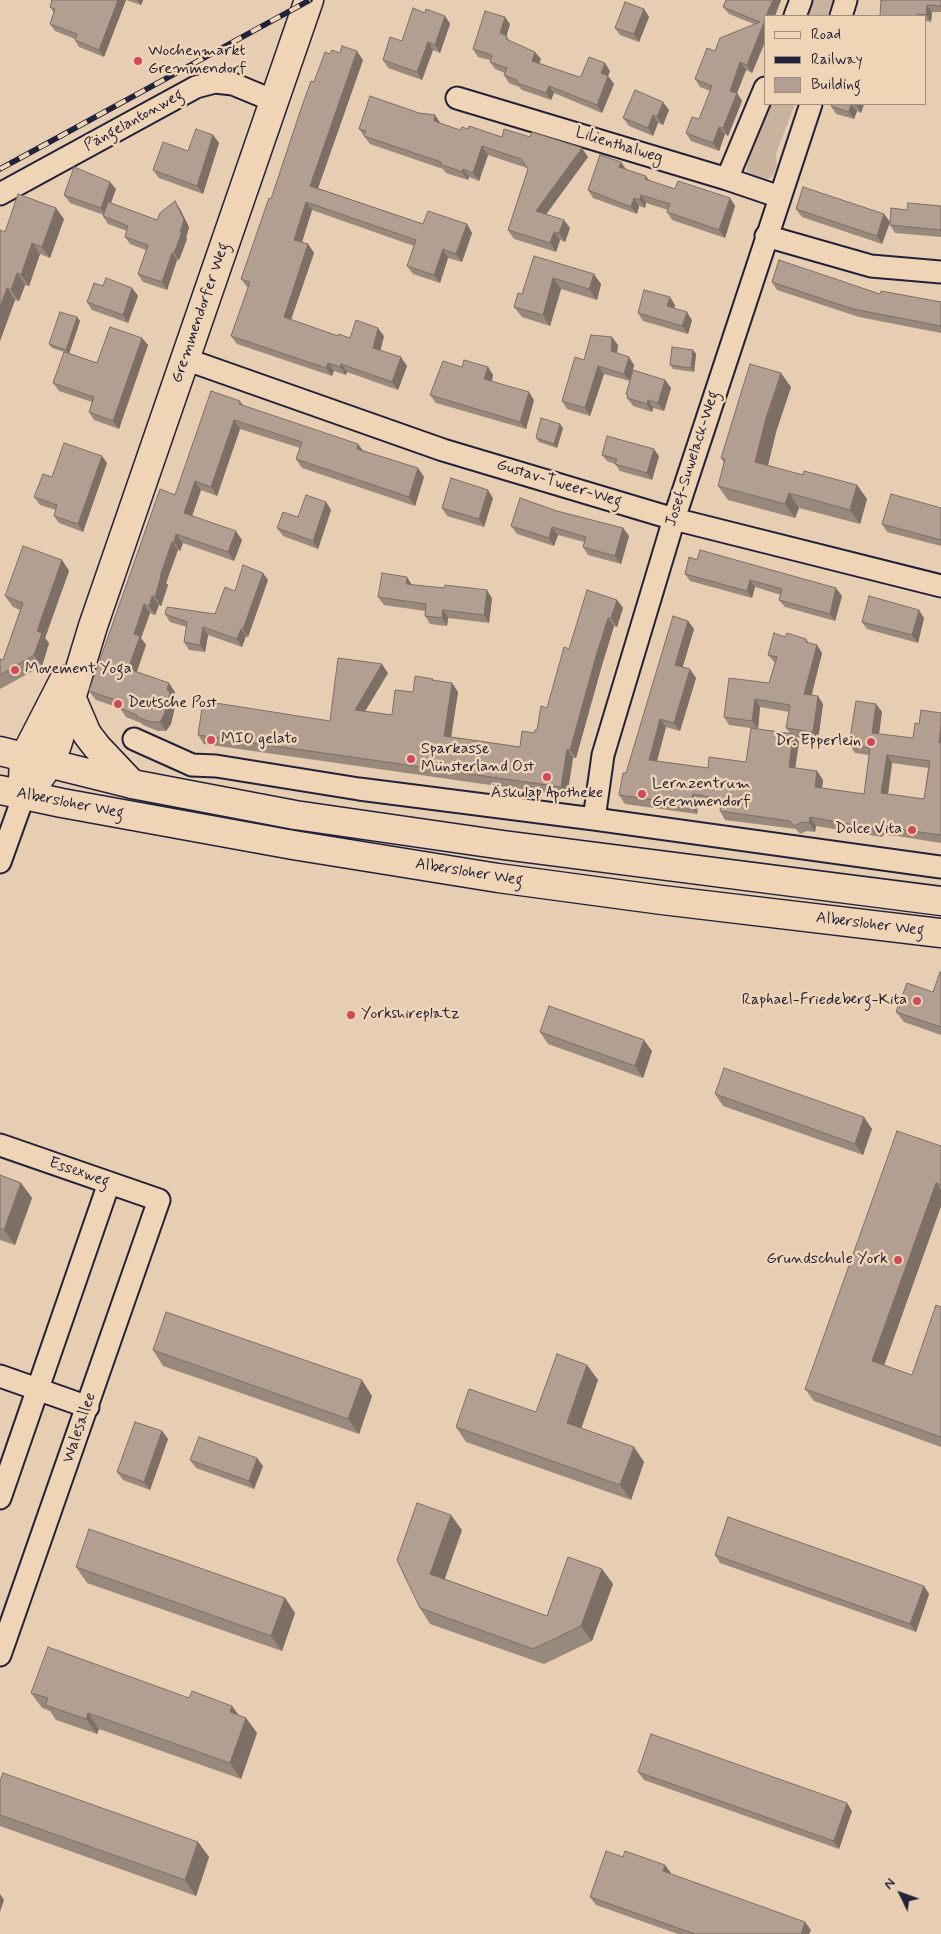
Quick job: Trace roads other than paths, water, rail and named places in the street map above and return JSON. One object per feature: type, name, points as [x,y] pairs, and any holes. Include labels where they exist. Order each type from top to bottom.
[{"type":"main road","name":"Gremmendorfer Weg","points":[[24,758],[57,745],[93,626],[309,0]]},
{"type":"main road","name":"Gremmendorfer Weg","points":[[12,793],[23,776],[24,758],[93,626]]},
{"type":"main road","points":[[72,699],[87,734],[132,784]]},
{"type":"main road","name":"Albersloher Weg","points":[[24,758],[132,784],[295,815],[503,845],[941,901]]},
{"type":"main road","name":"Albersloher Weg","points":[[12,793],[293,845],[498,878],[662,900],[941,933]]},
{"type":"street","points":[[794,15],[801,0]]},
{"type":"street","points":[[840,15],[846,0]]},
{"type":"street","name":"Pängelantonweg","points":[[0,194],[196,87],[215,82],[233,84],[274,101]]},
{"type":"street","points":[[727,179],[764,90]]},
{"type":"street","name":"Lilienthalweg","points":[[457,98],[727,179],[780,197]]},
{"type":"street","name":"Josef-Suwelack-Weg","points":[[594,819],[603,755],[674,518],[811,105]]},
{"type":"street","points":[[766,236],[871,266],[941,272]]},
{"type":"street","name":"Gustav-Tweer-Weg","points":[[185,359],[443,450],[674,518],[941,586]]},
{"type":"street","points":[[134,740],[192,765],[216,766],[360,789],[941,867]]},
{"type":"street","points":[[171,792],[192,765]]},
{"type":"street","points":[[0,862],[12,793]]},
{"type":"street","name":"Essexweg","points":[[0,1145],[158,1200]]},
{"type":"street","points":[[0,1498],[109,1183]]},
{"type":"street","name":"Walesallee","points":[[0,1655],[88,1407],[158,1200]]},
{"type":"street","points":[[0,1376],[88,1407]]},
{"type":"railway","points":[[0,169],[310,0]]},
{"type":"place","name":"Wochenmarkt Gremmendorf","points":[[138,61]]},
{"type":"place","name":"Movement Yoga","points":[[15,670]]},
{"type":"place","name":"Deutsche Post","points":[[118,704]]},
{"type":"place","name":"MIO gelato","points":[[211,740]]},
{"type":"place","name":"Dr. Epperlein","points":[[871,742]]},
{"type":"place","name":"Sparkasse Münsterland Ost","points":[[411,759]]},
{"type":"place","name":"Äskulap Apotheke","points":[[547,777]]},
{"type":"place","name":"Lernzentrum Gremmendorf","points":[[642,794]]},
{"type":"place","name":"Dolce Vita","points":[[912,830]]},
{"type":"place","name":"Raphael-Friedeberg-Kita","points":[[917,1001]]},
{"type":"place","name":"Yorkshireplatz","points":[[351,1015]]},
{"type":"place","name":"Grundschule York","points":[[898,1260]]}]
